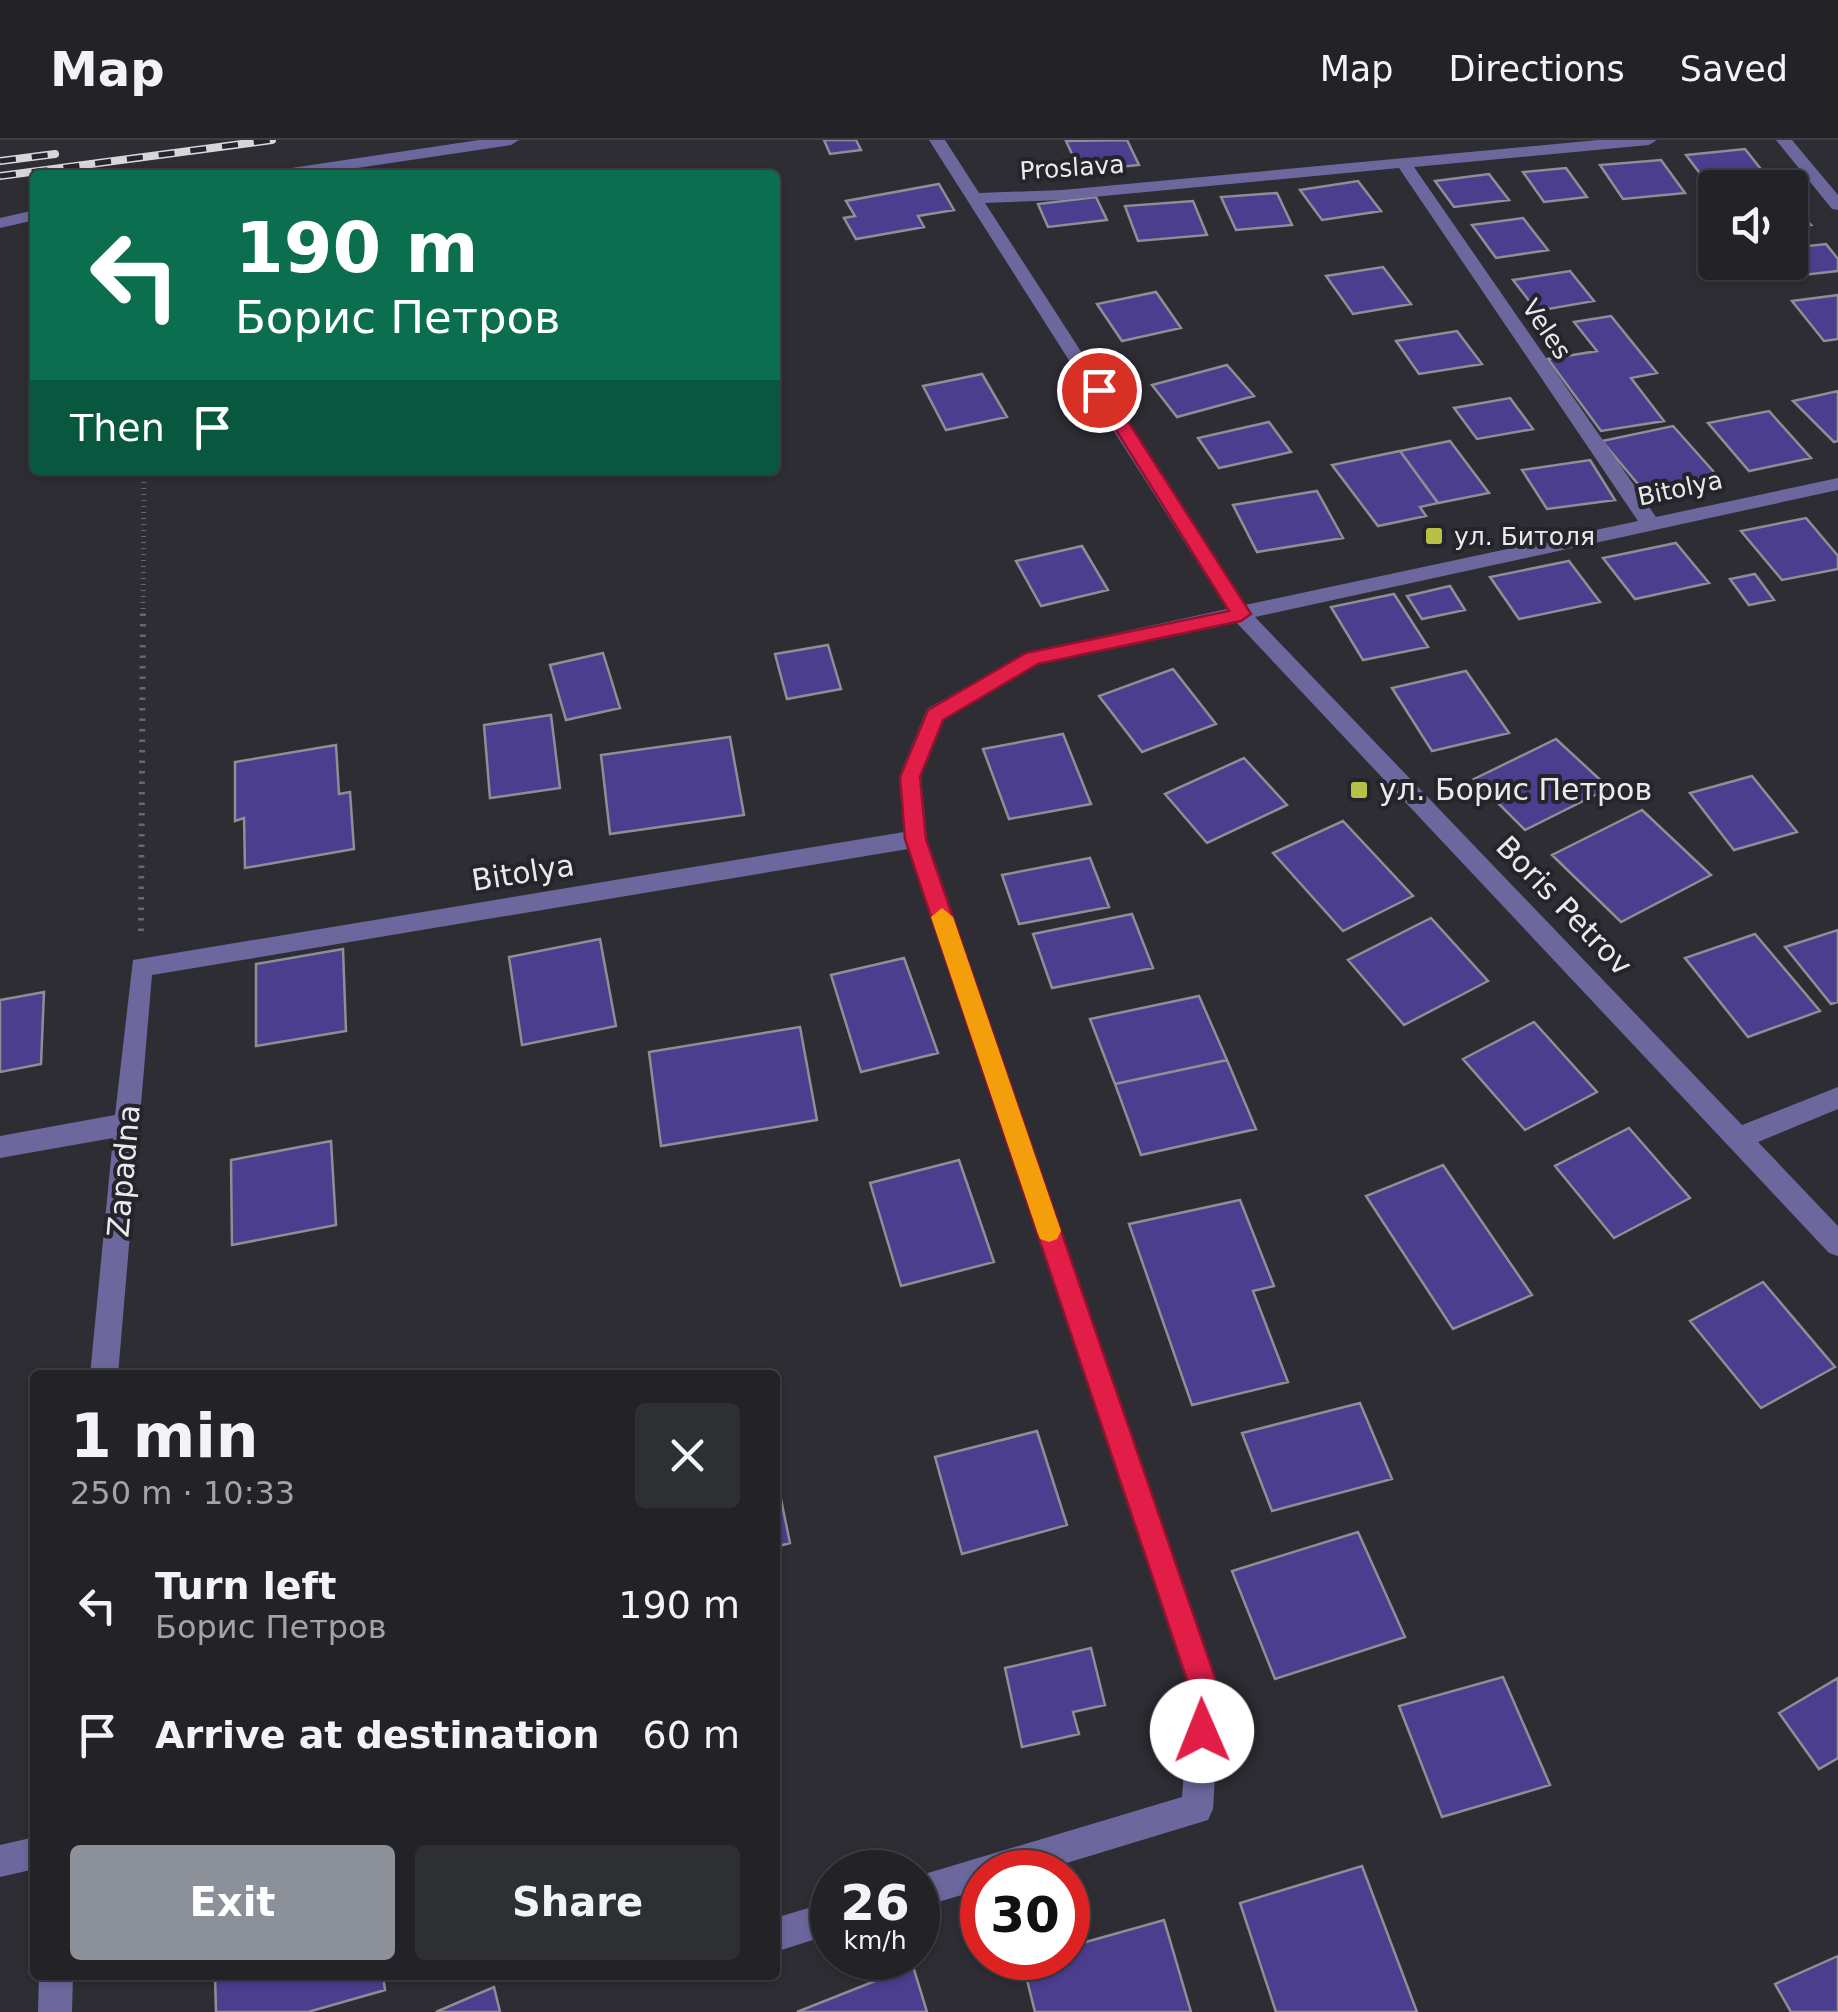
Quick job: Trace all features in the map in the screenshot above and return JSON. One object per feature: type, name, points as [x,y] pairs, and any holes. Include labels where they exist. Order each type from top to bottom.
[{"type":"street","points":[[311,170],[511,140]]},
{"type":"street","name":"Boris Petrov","points":[[937,140],[978,198],[1241,614],[1838,1244]]},
{"type":"street","name":"Proslava","points":[[978,198],[1062,195],[1649,140]]},
{"type":"street","points":[[1784,140],[1838,205]]},
{"type":"street","name":"Veles","points":[[1404,164],[1649,522]]},
{"type":"street","points":[[0,222],[30,216]]},
{"type":"street","name":"Bitolya","points":[[1060,1850],[1197,1809],[1206,1692],[916,839],[910,777],[935,715],[1033,658],[1838,484]]},
{"type":"street","name":"Bitolya","points":[[141,967],[916,839]]},
{"type":"street","name":"Zapadna","points":[[104,1370],[141,967]]},
{"type":"street","points":[[1739,1138],[1838,1098]]},
{"type":"street","points":[[0,1147],[128,1124]]},
{"type":"street","points":[[0,1861],[30,1854]]},
{"type":"street","points":[[780,1934],[810,1925]]},
{"type":"street","points":[[55,2012],[56,1980]]},
{"type":"path","points":[[141,967],[144,475]]},
{"type":"building","points":[[824,140],[856,140],[861,150],[830,154]]},
{"type":"building","points":[[1127,140],[1139,165],[1080,171],[1066,141]]},
{"type":"building","points":[[1745,149],[1762,170],[1698,171],[1686,155]]},
{"type":"building","points":[[1661,160],[1685,193],[1623,199],[1600,165]]},
{"type":"building","points":[[1566,168],[1587,197],[1544,202],[1523,172]]},
{"type":"building","points":[[1489,174],[1509,200],[1454,207],[1435,181]]},
{"type":"building","points":[[1358,181],[1381,211],[1322,220],[1300,190]]},
{"type":"building","points":[[939,184],[954,210],[918,216],[924,227],[856,239],[844,218],[855,216],[846,201]]},
{"type":"building","points":[[1277,193],[1292,225],[1236,230],[1221,197]]},
{"type":"building","points":[[1096,197],[1107,220],[1048,227],[1038,204]]},
{"type":"building","points":[[1193,201],[1207,235],[1138,241],[1125,206]]},
{"type":"building","points":[[1523,218],[1548,250],[1496,258],[1472,225]]},
{"type":"building","points":[[1826,244],[1838,259],[1838,271],[1808,274],[1808,246]]},
{"type":"building","points":[[1383,267],[1411,304],[1353,314],[1326,276]]},
{"type":"building","points":[[1570,271],[1594,301],[1537,311],[1513,280]]},
{"type":"building","points":[[1156,292],[1181,328],[1122,341],[1097,304]]},
{"type":"building","points":[[1838,295],[1838,339],[1824,341],[1792,301]]},
{"type":"building","points":[[1611,316],[1657,373],[1631,378],[1664,421],[1601,431],[1548,359],[1597,351],[1574,322]]},
{"type":"building","points":[[1457,331],[1482,364],[1419,374],[1396,341]]},
{"type":"building","points":[[1227,365],[1254,396],[1177,417],[1152,385]]},
{"type":"building","points":[[982,374],[1007,417],[946,430],[923,386]]},
{"type":"building","points":[[1838,391],[1838,441],[1834,442],[1793,401]]},
{"type":"building","points":[[1510,398],[1533,429],[1477,439],[1454,408]]},
{"type":"building","points":[[1769,411],[1811,458],[1749,471],[1708,423]]},
{"type":"building","points":[[1269,422],[1291,452],[1219,468],[1198,438]]},
{"type":"building","points":[[1673,426],[1721,480],[1648,496],[1602,441]]},
{"type":"building","points":[[1450,441],[1489,493],[1438,503],[1400,451]]},
{"type":"building","points":[[1400,451],[1438,503],[1420,507],[1426,516],[1378,526],[1332,465]]},
{"type":"building","points":[[1590,460],[1615,500],[1547,509],[1522,470]]},
{"type":"building","points":[[1317,491],[1343,538],[1257,552],[1233,505]]},
{"type":"building","points":[[1806,518],[1838,556],[1838,569],[1782,580],[1741,531]]},
{"type":"building","points":[[1676,543],[1709,583],[1635,599],[1603,558]]},
{"type":"building","points":[[1082,546],[1108,590],[1041,606],[1016,561]]},
{"type":"building","points":[[1569,561],[1600,602],[1519,619],[1490,577]]},
{"type":"building","points":[[1755,574],[1774,600],[1749,605],[1730,579]]},
{"type":"building","points":[[1450,586],[1465,610],[1422,619],[1407,596]]},
{"type":"building","points":[[1394,594],[1428,647],[1363,660],[1331,607]]},
{"type":"building","points":[[828,645],[841,689],[787,699],[775,654]]},
{"type":"building","points":[[603,653],[620,708],[566,720],[550,665]]},
{"type":"building","points":[[1173,669],[1216,724],[1142,752],[1099,696]]},
{"type":"building","points":[[1466,671],[1509,733],[1432,751],[1392,688]]},
{"type":"building","points":[[551,715],[560,788],[490,798],[484,725]]},
{"type":"building","points":[[1063,734],[1091,804],[1009,819],[983,749]]},
{"type":"building","points":[[730,737],[744,815],[610,834],[601,755]]},
{"type":"building","points":[[1556,739],[1609,788],[1525,830],[1474,779]]},
{"type":"building","points":[[336,745],[339,794],[350,792],[354,849],[245,868],[244,818],[235,821],[235,762]]},
{"type":"building","points":[[1244,758],[1287,805],[1207,843],[1165,794]]},
{"type":"building","points":[[1752,776],[1797,832],[1734,850],[1690,793]]},
{"type":"building","points":[[1642,810],[1711,875],[1621,922],[1552,855]]},
{"type":"building","points":[[1343,821],[1413,896],[1343,931],[1273,853]]},
{"type":"building","points":[[1090,858],[1109,907],[1019,924],[1002,875]]},
{"type":"building","points":[[1132,914],[1153,968],[1052,988],[1033,934]]},
{"type":"building","points":[[1431,918],[1488,981],[1404,1025],[1348,960]]},
{"type":"building","points":[[1838,930],[1838,1002],[1831,1004],[1785,947]]},
{"type":"building","points":[[1755,934],[1820,1011],[1748,1037],[1685,958]]},
{"type":"building","points":[[600,939],[616,1026],[522,1045],[509,957]]},
{"type":"building","points":[[343,949],[346,1031],[256,1046],[256,964]]},
{"type":"building","points":[[904,958],[938,1053],[861,1072],[831,975]]},
{"type":"building","points":[[44,992],[41,1064],[0,1072],[0,1000]]},
{"type":"building","points":[[1199,996],[1227,1060],[1115,1084],[1090,1019]]},
{"type":"building","points":[[1534,1022],[1597,1092],[1525,1130],[1463,1059]]},
{"type":"building","points":[[800,1027],[817,1120],[661,1146],[649,1052]]},
{"type":"building","points":[[1227,1060],[1256,1129],[1141,1155],[1115,1084]]},
{"type":"building","points":[[1629,1128],[1690,1198],[1614,1238],[1555,1166]]},
{"type":"building","points":[[331,1141],[336,1225],[232,1245],[231,1160]]},
{"type":"building","points":[[959,1160],[994,1262],[901,1286],[870,1183]]},
{"type":"building","points":[[1443,1165],[1532,1295],[1453,1329],[1366,1196]]},
{"type":"building","points":[[1240,1200],[1274,1286],[1253,1291],[1288,1382],[1192,1405],[1129,1224]]},
{"type":"building","points":[[1763,1282],[1835,1367],[1761,1408],[1690,1321]]},
{"type":"building","points":[[1360,1403],[1392,1479],[1272,1511],[1242,1433]]},
{"type":"building","points":[[1037,1431],[1067,1525],[962,1554],[935,1457]]},
{"type":"building","points":[[780,1494],[790,1543],[780,1546]]},
{"type":"building","points":[[1358,1532],[1405,1637],[1275,1679],[1232,1571]]},
{"type":"building","points":[[1091,1648],[1105,1705],[1073,1712],[1079,1734],[1022,1747],[1005,1668]]},
{"type":"building","points":[[1503,1677],[1550,1785],[1442,1817],[1399,1706]]},
{"type":"building","points":[[1838,1678],[1838,1758],[1819,1769],[1779,1713]]},
{"type":"building","points":[[1362,1866],[1417,2012],[1276,2012],[1240,1903]]},
{"type":"building","points":[[1164,1920],[1191,2012],[1035,2012],[1027,1980],[1090,1980],[1090,1941]]},
{"type":"building","points":[[1838,1956],[1838,2012],[1791,2012],[1775,1984]]},
{"type":"building","points":[[215,1980],[384,1980],[385,1990],[308,2012],[216,2012]]},
{"type":"building","points":[[878,1980],[917,1980],[927,2012],[797,2012]]},
{"type":"building","points":[[494,1987],[500,2012],[436,2012]]},
{"type":"railway","points":[[45,170],[272,140]]},
{"type":"railway","points":[[0,161],[55,154]]},
{"type":"railway","points":[[0,176],[30,172]]},
{"type":"slow traffic","points":[[942,917],[1049,1231]]},
{"type":"place","name":"ул. Битоля","points":[[1434,536]]},
{"type":"place","name":"ул. Борис Петров","points":[[1359,790]]},
{"type":"route","points":[[1099,390],[1241,614],[1033,658],[935,715],[910,777],[916,839],[1206,1692],[1202,1731]]}]
